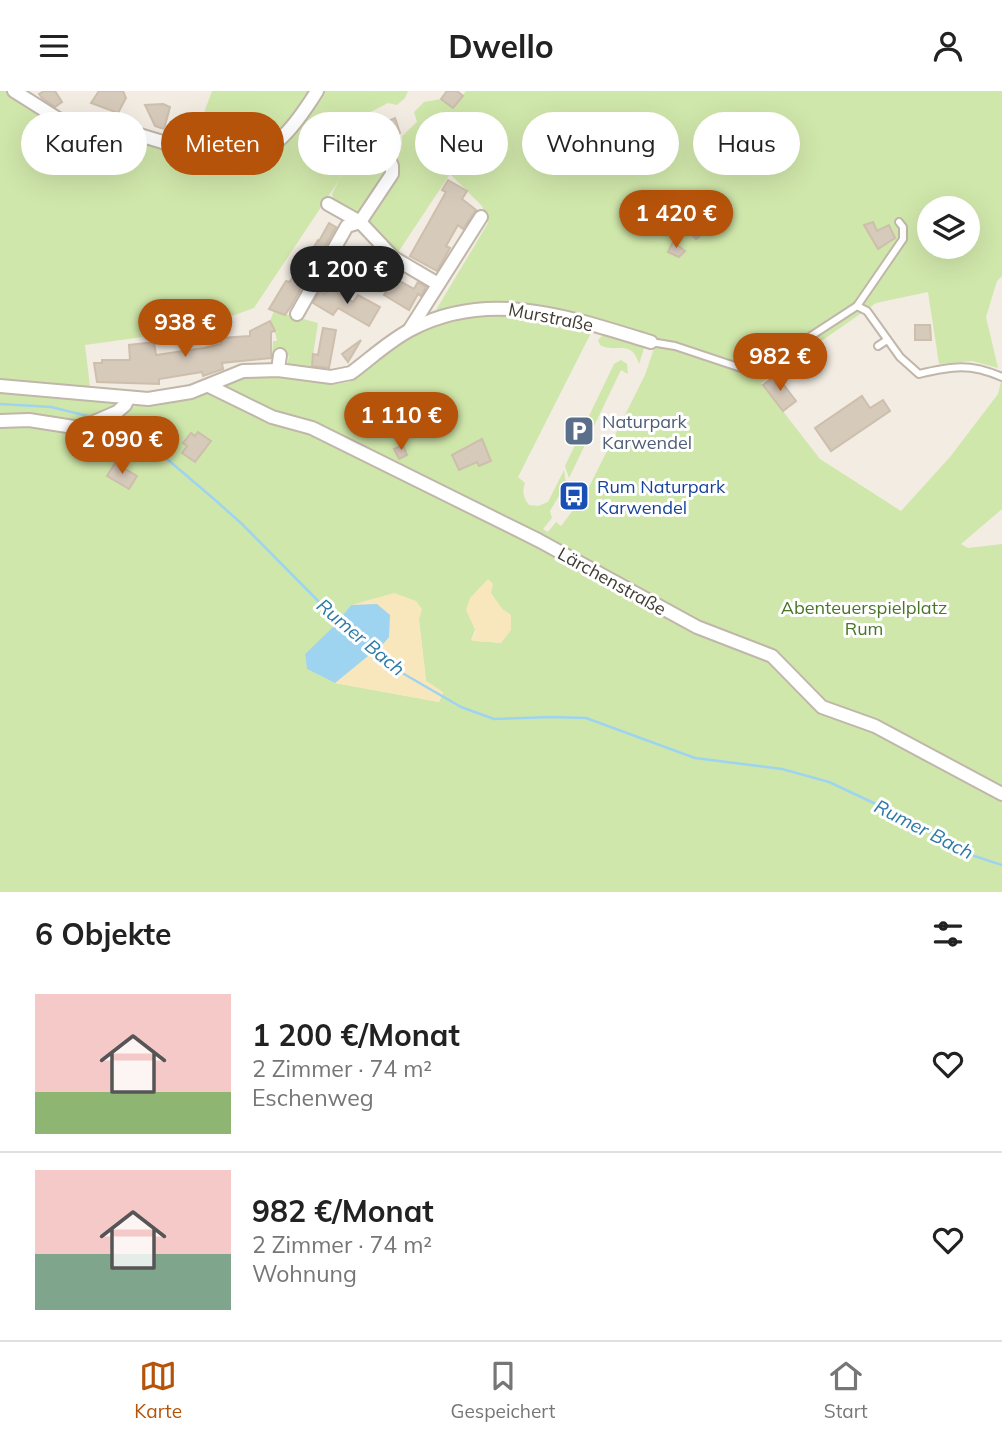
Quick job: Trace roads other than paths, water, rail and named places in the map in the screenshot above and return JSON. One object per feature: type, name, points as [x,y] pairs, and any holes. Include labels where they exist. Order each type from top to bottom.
[{"type":"street","points":[[14,91],[61,120],[123,130],[222,160],[238,161],[261,154],[273,146],[317,91]]},
{"type":"street","points":[[296,314],[347,226],[360,222],[391,175]]},
{"type":"street","points":[[328,204],[360,222],[394,258],[438,284]]},
{"type":"street","name":"Murstraße","points":[[410,330],[481,217]]},
{"type":"street","name":"Murstraße","points":[[128,398],[169,397],[209,386],[243,371],[278,370],[342,377],[410,330],[461,312],[490,308],[523,308],[651,342]]},
{"type":"street","points":[[278,370],[280,355]]},
{"type":"street","points":[[0,386],[128,398],[122,408],[87,426],[76,428],[29,421],[0,421]]},
{"type":"street","name":"Lärchenstraße","points":[[209,386],[272,417],[312,428],[538,540],[687,622],[772,656],[822,707],[875,726],[1002,794]]},
{"type":"lane","points":[[651,342],[675,346],[750,371],[768,365],[857,306],[903,239],[903,227],[899,222]]},
{"type":"lane","points":[[857,306],[867,311],[900,357],[919,374],[967,366],[1002,377]]},
{"type":"lane","points":[[878,346],[887,339]]},
{"type":"water","points":[[377,604],[390,615],[389,637],[384,643],[335,683],[307,669],[305,654],[351,605]]},
{"type":"waterway","name":"Rumer Bach","points":[[0,404],[51,407],[92,417]]},
{"type":"waterway","name":"Rumer Bach","points":[[105,421],[140,436],[214,499],[340,623]]},
{"type":"waterway","name":"Rumer Bach","points":[[372,650],[397,670],[461,707],[494,719],[586,718],[695,758],[782,769],[829,782],[910,820],[959,851],[1002,865]]},
{"type":"place","name":"Naturpark Karwendel","points":[[579,431]]},
{"type":"place","name":"Rum Naturpark Karwendel","points":[[574,496]]},
{"type":"park label","name":"Abenteuerspielplatz Rum","points":[[864,618]]}]
